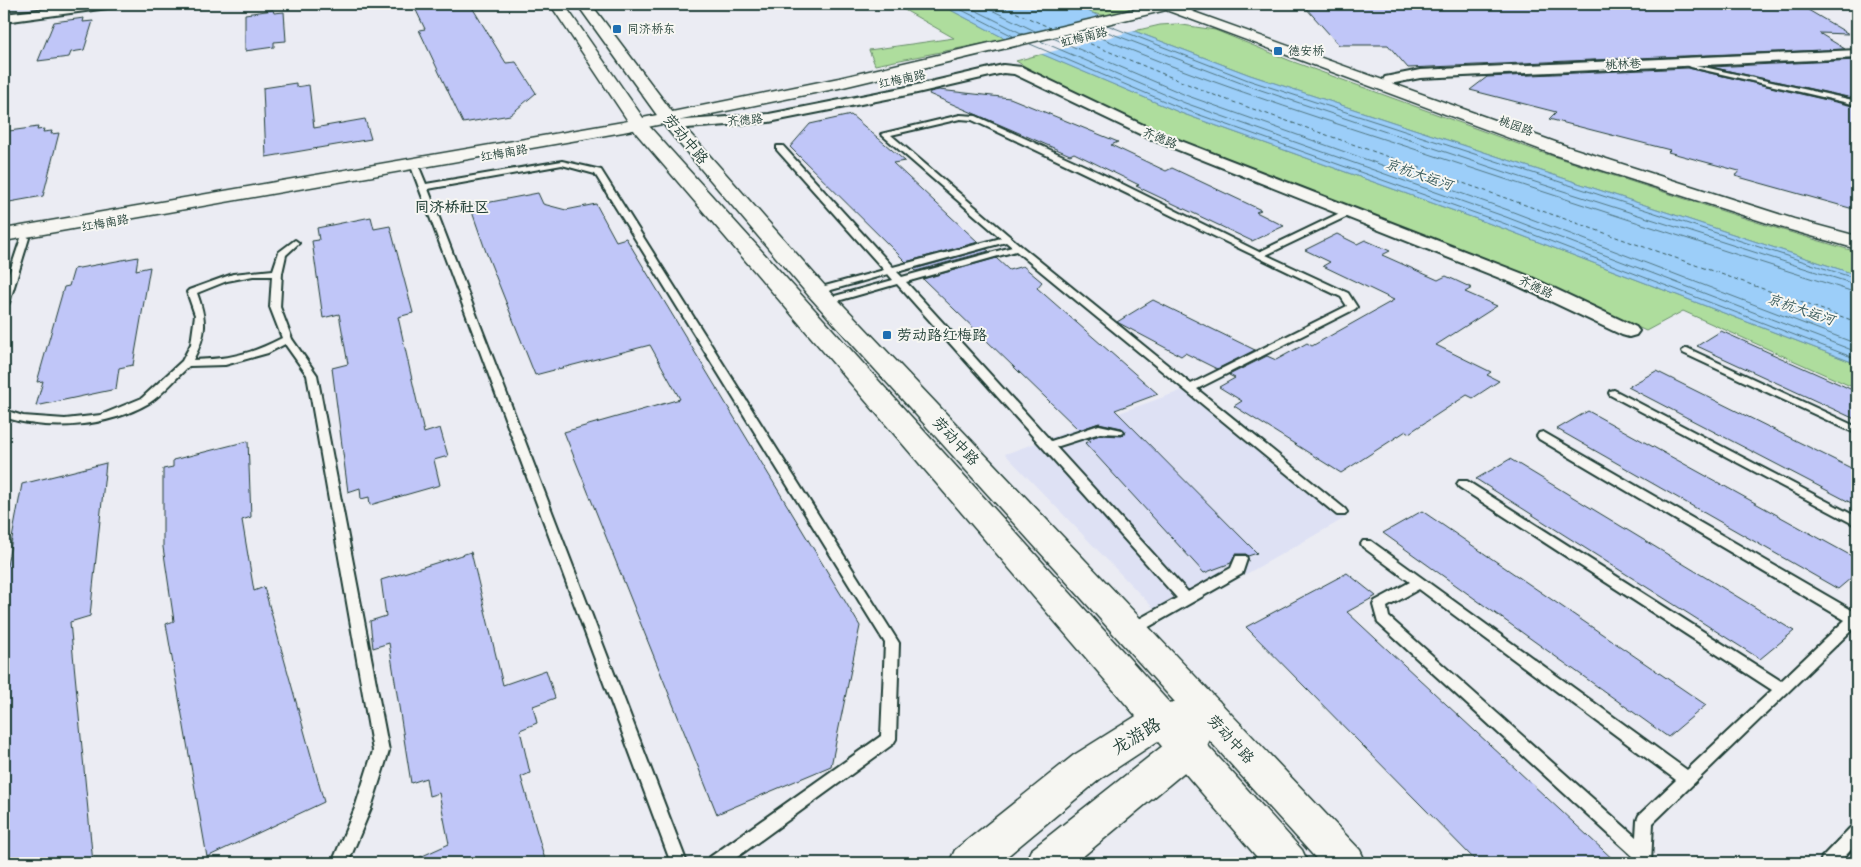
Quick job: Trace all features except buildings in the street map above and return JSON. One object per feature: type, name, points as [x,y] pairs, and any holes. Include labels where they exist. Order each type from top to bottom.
[{"type":"main road","name":"劳动中路","points":[[556,4],[640,127],[1288,863]]},
{"type":"main road","name":"劳动中路","points":[[584,4],[670,122],[822,296],[1346,863]]},
{"type":"main road","name":"虹梅南路","points":[[997,53],[1174,8]]},
{"type":"main road","name":"桃园路","points":[[1174,8],[1390,80],[1563,143],[1782,213],[1857,234]]},
{"type":"main road","points":[[1174,8],[1562,151],[1787,223],[1857,243]]},
{"type":"main road","name":"红梅南路","points":[[4,234],[670,122],[997,53]]},
{"type":"main road","name":"红梅南路","points":[[4,241],[416,169],[640,127]]},
{"type":"main road","points":[[1045,863],[1187,748],[1206,712]]},
{"type":"main road","name":"龙游路","points":[[969,863],[1087,766],[1162,719],[1206,712]]},
{"type":"street","points":[[4,18],[115,4]]},
{"type":"street","name":"桃林巷","points":[[1390,80],[1420,74],[1857,54]]},
{"type":"street","name":"齐德路","points":[[670,122],[769,118],[917,89],[1003,69],[1017,70],[1153,135],[1519,279],[1629,331]]},
{"type":"lane","points":[[1683,61],[1693,66],[1857,103]]},
{"type":"lane","points":[[1190,388],[1352,307],[1345,295],[1095,174],[973,118],[960,117],[884,134],[1007,239],[1341,512]]},
{"type":"lane","points":[[780,148],[1186,599]]},
{"type":"lane","points":[[423,187],[562,163],[598,172],[892,643],[888,739],[716,863]]},
{"type":"lane","points":[[416,169],[679,863]]},
{"type":"lane","points":[[1259,255],[1350,212]]},
{"type":"lane","points":[[4,303],[25,238]]},
{"type":"lane","points":[[822,296],[891,271],[1007,239]]},
{"type":"lane","points":[[295,243],[282,254],[277,273],[275,307],[287,339],[312,375],[381,751],[363,808],[340,863]]},
{"type":"lane","points":[[822,296],[900,281],[1018,248]]},
{"type":"lane","points":[[4,413],[22,419],[65,422],[102,418],[146,400],[186,363],[196,344],[200,315],[192,292],[225,277],[254,272],[277,273]]},
{"type":"lane","points":[[186,363],[226,362],[264,352],[287,339]]},
{"type":"lane","points":[[1687,350],[1857,431]]},
{"type":"lane","points":[[1614,393],[1857,522]]},
{"type":"lane","points":[[1049,446],[1099,430],[1118,432]]},
{"type":"lane","points":[[1543,436],[1856,618],[1646,820],[1643,859]]},
{"type":"lane","points":[[1463,484],[1782,689]]},
{"type":"lane","points":[[1367,544],[1688,780]]},
{"type":"lane","points":[[1131,630],[1237,571],[1241,559]]},
{"type":"lane","points":[[1420,583],[1380,605],[1383,619],[1643,859]]},
{"type":"lane","points":[[1828,863],[1856,834]]},
{"type":"shaded area","points":[[4,4],[90,4],[4,15]]},
{"type":"shaded area","points":[[1186,389],[1345,518],[1165,620],[1005,454]]},
{"type":"green space","points":[[894,4],[939,4],[1006,39],[875,65],[869,50],[954,38]]},
{"type":"green space","points":[[1071,4],[1133,4],[1132,7],[1115,14],[1101,15]]},
{"type":"green space","points":[[1176,24],[1215,30],[1291,61],[1543,153],[1769,226],[1857,252],[1857,275],[1250,75],[1134,31],[1160,25]]},
{"type":"green space","points":[[1042,54],[1181,113],[1502,228],[1857,364],[1857,389],[1683,311],[1646,331],[1521,273],[1161,133],[1050,81],[1016,61]]},
{"type":"water","name":"京杭大运河","points":[[939,4],[1071,4],[1134,31],[1250,75],[1857,275],[1857,364],[1502,228],[1181,113],[1006,39]]},
{"type":"pier","points":[[1104,16],[1138,30],[1038,55],[1002,40]]},
{"type":"ferry route","points":[[997,4],[1053,29]]},
{"type":"ferry route","points":[[1064,33],[1219,97],[1857,322]]},
{"type":"place","name":"同济桥东","points":[[617,29]]},
{"type":"place","name":"德安桥","points":[[1278,51]]},
{"type":"place","name":"劳动路红梅路","points":[[887,335]]},
{"type":"district","name":"同济桥社区","points":[[452,207]]}]
